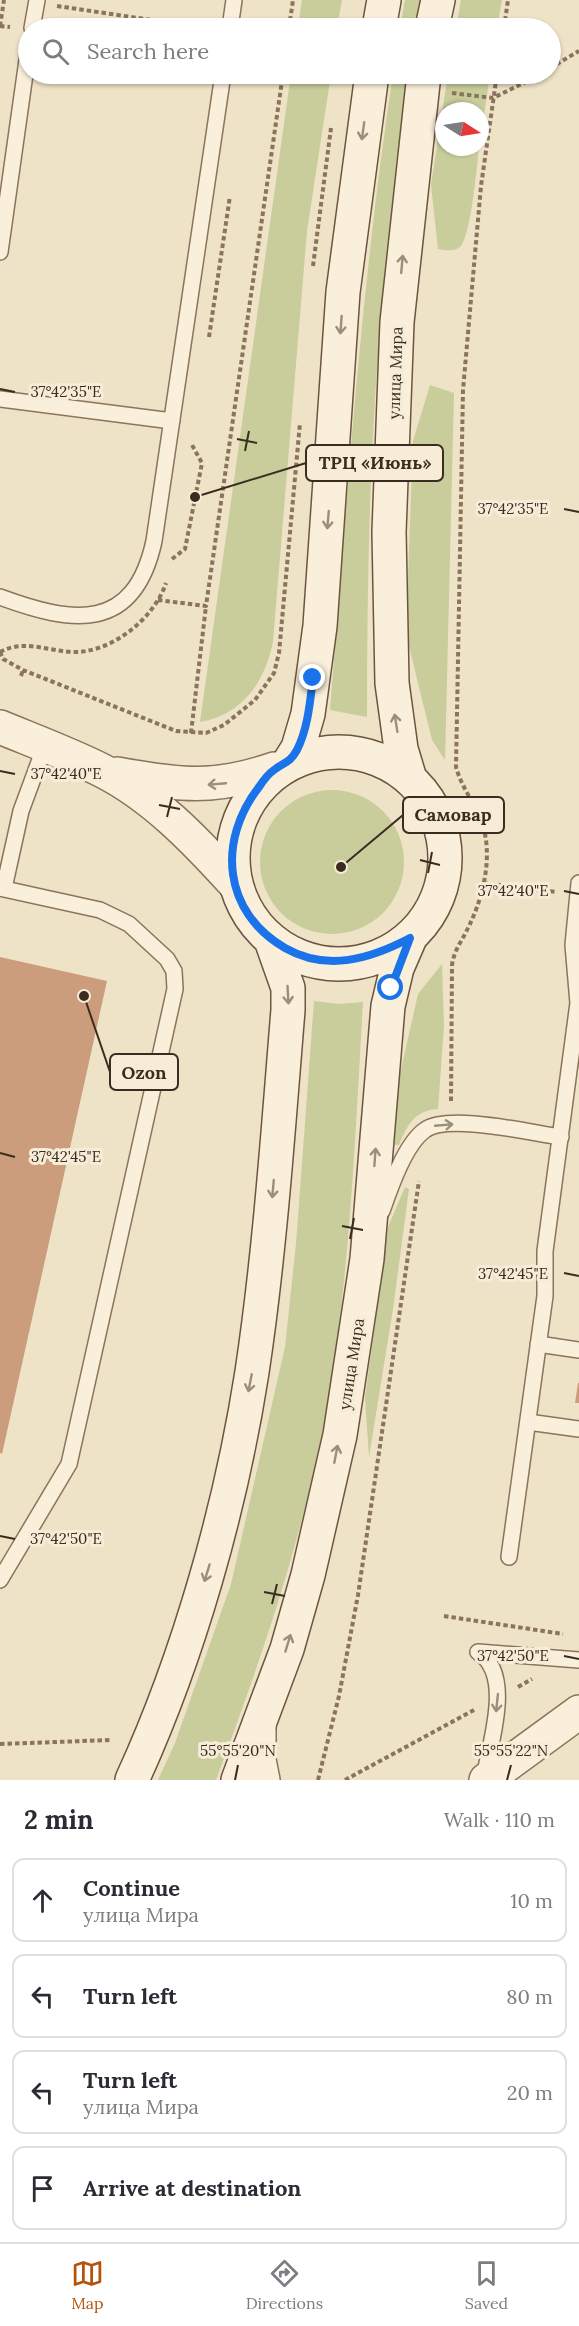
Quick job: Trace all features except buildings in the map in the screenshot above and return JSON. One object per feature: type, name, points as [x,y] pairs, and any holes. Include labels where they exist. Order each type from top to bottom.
[{"type":"main road","points":[[381,18],[384,0]]},
{"type":"main road","points":[[434,18],[438,0]]},
{"type":"main road","points":[[103,771],[154,781],[201,785],[228,783],[282,765],[320,755],[352,754],[383,764],[410,779],[429,800],[440,817],[446,860],[442,891],[433,914],[410,938],[387,950],[347,961],[312,959],[294,953],[271,940],[250,919],[234,883],[231,863],[242,813],[250,798],[282,765],[298,748],[308,714],[320,626],[343,292],[371,84]]},
{"type":"main road","name":"улица Мира","points":[[410,779],[401,749],[392,683],[389,532],[397,322],[423,84]]},
{"type":"main road","points":[[0,727],[103,771],[166,815],[234,883]]},
{"type":"main road","name":"улица Мира","points":[[238,1780],[287,1648],[329,1487],[356,1344],[367,1259],[388,1006],[397,968],[410,938]]},
{"type":"main road","points":[[132,1780],[177,1663],[208,1570],[252,1374],[265,1277],[288,1010],[288,988],[271,940]]},
{"type":"main road","points":[[485,1780],[579,1712]]},
{"type":"main road","points":[[259,1725],[259,1760],[263,1780]]},
{"type":"lane","points":[[231,18],[234,0]]},
{"type":"lane","points":[[34,18],[37,1]]},
{"type":"lane","points":[[0,252],[24,84]]},
{"type":"lane","points":[[0,597],[53,613],[87,617],[113,608],[130,594],[144,575],[150,558],[172,422],[223,84]]},
{"type":"lane","points":[[0,399],[172,422]]},
{"type":"lane","points":[[0,1580],[69,1464],[174,989],[174,971],[167,959],[129,924],[100,910],[2,888],[21,811],[45,746]]},
{"type":"lane","points":[[509,1557],[545,1296],[545,1251],[578,1003],[573,945],[578,889]]},
{"type":"lane","points":[[367,1259],[384,1205],[403,1162],[414,1141],[426,1129],[438,1124],[456,1124],[561,1137]]},
{"type":"lane","points":[[538,1344],[579,1350]]},
{"type":"lane","points":[[528,1422],[579,1429]]},
{"type":"lane","points":[[485,1780],[497,1698],[496,1672],[485,1657],[478,1652],[579,1660]]},
{"type":"path","points":[[0,27],[4,0]]},
{"type":"path","points":[[290,18],[293,0]]},
{"type":"path","points":[[505,18],[508,0]]},
{"type":"path","points":[[37,1],[143,18]]},
{"type":"path","points":[[561,62],[579,51]]},
{"type":"path","points":[[191,733],[206,606],[282,84]]},
{"type":"path","points":[[452,1085],[453,956],[475,912],[483,883],[487,852],[484,830],[477,809],[456,766],[463,390],[481,186],[495,84]]},
{"type":"path","points":[[451,93],[493,98],[525,84]]},
{"type":"path","points":[[312,272],[333,116]]},
{"type":"path","points":[[0,652],[3,659],[23,670],[176,731],[206,733],[224,725],[255,700],[274,673],[284,622],[300,420]]},
{"type":"path","points":[[158,600],[206,606]]},
{"type":"path","points":[[21,676],[23,670]]},
{"type":"path","points":[[483,883],[578,889]]},
{"type":"path","points":[[318,1780],[339,1696],[358,1595],[420,1172]]},
{"type":"path","points":[[345,1780],[545,1672],[572,1635],[444,1617]]},
{"type":"path","points":[[0,1744],[111,1740]]},
{"type":"green space","points":[[302,0],[342,0],[339,18],[299,18]]},
{"type":"green space","points":[[405,0],[422,0],[419,18],[402,18]]},
{"type":"green space","points":[[461,0],[502,0],[499,18],[458,18]]},
{"type":"green space","points":[[290,84],[329,84],[307,231],[273,642],[264,670],[250,694],[228,712],[200,722]]},
{"type":"green space","points":[[392,84],[410,84],[388,251],[376,386],[369,551],[367,717],[330,710],[363,311]]},
{"type":"green space","points":[[446,84],[489,84],[486,102],[444,102]]},
{"type":"green space","points":[[435,156],[478,156],[473,200],[464,241],[455,250],[438,249],[431,185]]},
{"type":"green space","points":[[430,385],[454,393],[445,760],[432,740],[406,634],[413,441]]},
{"type":"green space","points":[[332,790],[359,796],[372,802],[383,811],[392,822],[398,835],[404,862],[398,889],[392,902],[383,913],[372,922],[359,928],[332,934],[305,928],[292,922],[281,913],[272,902],[266,889],[260,862],[266,835],[272,822],[281,811],[292,802],[305,796]]},
{"type":"green space","points":[[442,964],[444,1026],[438,1109],[423,1112],[409,1125],[399,1145],[392,1144],[397,1087],[418,994]]},
{"type":"green space","points":[[314,1001],[339,1004],[363,1002],[354,1156],[341,1310],[317,1459],[279,1598],[216,1780],[158,1780],[175,1743],[231,1584],[285,1347],[296,1244]]},
{"type":"green space","points":[[405,1187],[409,1189],[393,1309],[369,1457],[365,1398],[388,1227]]},
{"type":"place","name":"ТРЦ «Июнь»","points":[[195,497]]},
{"type":"place","name":"Самовар","points":[[341,867]]},
{"type":"place","name":"Ozon","points":[[84,996]]},
{"type":"route","points":[[313,678],[308,714],[298,748],[290,761],[274,769],[260,784],[242,813],[231,863],[234,883],[250,919],[261,931],[271,940],[294,953],[312,959],[347,961],[368,957],[410,938],[391,988]]}]
